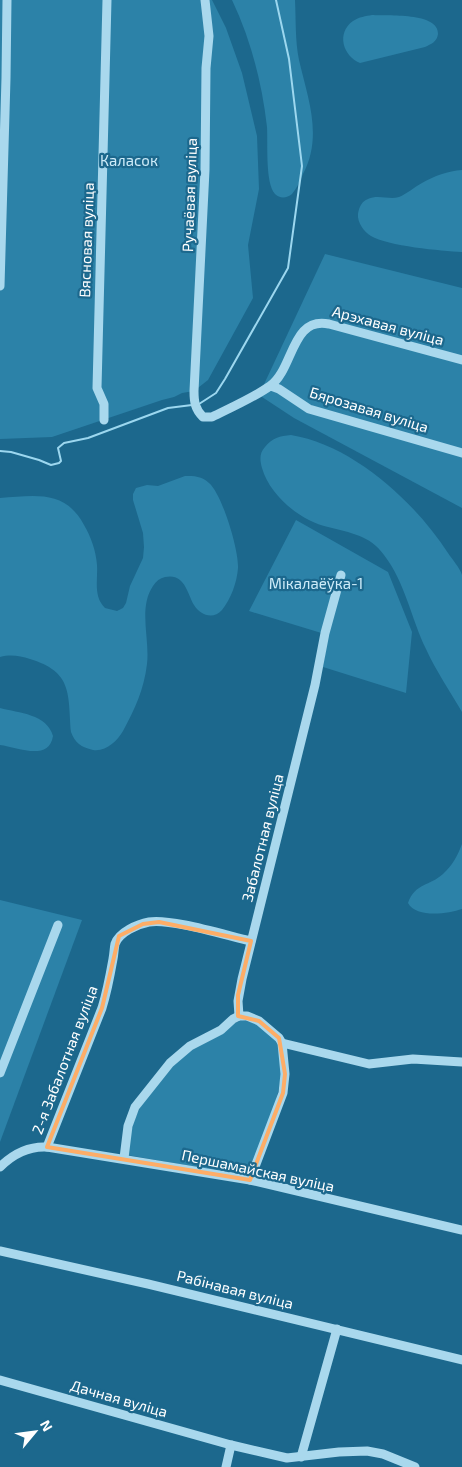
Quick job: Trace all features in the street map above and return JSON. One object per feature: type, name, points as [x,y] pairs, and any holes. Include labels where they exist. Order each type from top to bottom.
[{"type":"street","points":[[0,286],[7,0]]},
{"type":"street","name":"Вясновая вуліца","points":[[104,420],[104,404],[97,388],[107,0]]},
{"type":"street","name":"Ручаёвая вуліца","points":[[205,0],[209,36],[206,68],[205,170],[194,390],[195,405],[203,417],[212,417],[271,386]]},
{"type":"street","name":"Арэхавая вуліца","points":[[271,386],[285,367],[306,327],[317,323],[329,324],[462,360]]},
{"type":"street","name":"Бярозавая вуліца","points":[[271,386],[279,389],[301,405],[315,411],[462,453]]},
{"type":"street","name":"Забалотная вуліца","points":[[239,1016],[238,995],[325,633],[341,575]]},
{"type":"street","name":"2-я Забалотная вуліца","points":[[0,1167],[26,1149],[47,1147],[102,1008],[108,989],[115,944],[119,936],[126,931],[150,922],[172,923],[251,941]]},
{"type":"street","points":[[0,1073],[58,925]]},
{"type":"street","points":[[124,1158],[128,1126],[135,1107],[149,1087],[183,1050],[221,1030],[239,1016],[247,1016],[259,1021],[274,1033],[282,1043],[285,1074],[283,1093],[250,1180]]},
{"type":"street","points":[[282,1043],[368,1064],[413,1060],[462,1062]]},
{"type":"street","name":"Першамайская вуліца","points":[[47,1147],[250,1180],[462,1230]]},
{"type":"street","name":"Рабінавая вуліца","points":[[0,1251],[148,1284],[462,1360]]},
{"type":"street","points":[[301,1457],[337,1329]]},
{"type":"street","name":"Дачная вуліца","points":[[0,1380],[231,1445],[287,1458],[339,1452],[367,1452],[383,1454],[415,1467]]},
{"type":"street","points":[[226,1467],[231,1445]]},
{"type":"highlighted area","points":[[159,922],[251,941],[238,995],[238,1016],[259,1021],[279,1038],[285,1074],[283,1093],[250,1180],[47,1147],[102,1008],[119,936],[143,924]]},
{"type":"green space","name":"Каласок","points":[[0,0],[212,0],[226,28],[242,73],[257,136],[259,189],[248,245],[253,298],[208,380],[194,391],[182,393],[52,437],[0,439]]},
{"type":"green space","points":[[232,0],[295,0],[296,38],[299,60],[312,117],[313,132],[309,160],[292,194],[286,197],[279,197],[272,189],[268,162],[267,127],[259,78],[245,31]]},
{"type":"green space","points":[[372,15],[422,19],[436,27],[438,34],[433,42],[425,47],[360,63],[349,55],[343,38],[348,26],[353,21]]},
{"type":"green space","points":[[462,170],[462,252],[389,243],[368,234],[360,223],[358,211],[364,201],[376,197],[399,197],[431,178]]},
{"type":"green space","points":[[325,254],[462,288],[462,508],[294,418],[259,395]]},
{"type":"green space","points":[[291,435],[337,450],[359,463],[380,479],[418,514],[458,567],[462,575],[462,712],[426,649],[403,588],[384,555],[366,539],[307,519],[288,506],[272,488],[262,468],[261,454],[263,449],[273,440]]},
{"type":"green space","points":[[185,476],[195,476],[206,481],[219,498],[236,549],[238,568],[235,585],[222,610],[215,615],[207,615],[203,614],[194,605],[184,585],[177,578],[165,577],[155,583],[146,604],[148,654],[144,682],[138,699],[118,738],[107,748],[89,749],[79,744],[71,732],[68,696],[66,686],[61,678],[44,664],[30,659],[12,656],[0,657],[0,498],[48,497],[68,505],[76,513],[91,539],[97,565],[97,593],[101,603],[105,608],[117,611],[123,608],[126,603],[130,586],[143,558],[143,533],[133,500],[136,488],[147,485],[158,486]]},
{"type":"green space","name":"Мікалаёўка-1","points":[[296,520],[388,572],[412,632],[406,693],[323,667],[328,635],[249,611]]},
{"type":"green space","points":[[0,708],[24,713],[45,723],[53,736],[50,744],[45,749],[39,751],[0,745]]},
{"type":"green space","points":[[462,844],[462,909],[432,914],[412,908],[408,903],[411,897],[419,888],[438,878],[446,871]]},
{"type":"green space","points":[[0,900],[82,920],[0,1142]]},
{"type":"green space","points":[[242,1020],[259,1025],[269,1031],[279,1045],[282,1059],[278,1092],[273,1110],[248,1176],[127,1155],[130,1134],[135,1119],[145,1099],[167,1070],[195,1046],[226,1027]]},
{"type":"waterway","points":[[199,404],[216,393],[288,268],[302,166],[289,59],[276,0]]},
{"type":"waterway","points":[[0,451],[11,452],[51,465],[61,461],[58,448],[64,443],[88,438],[168,408],[192,405]]}]
